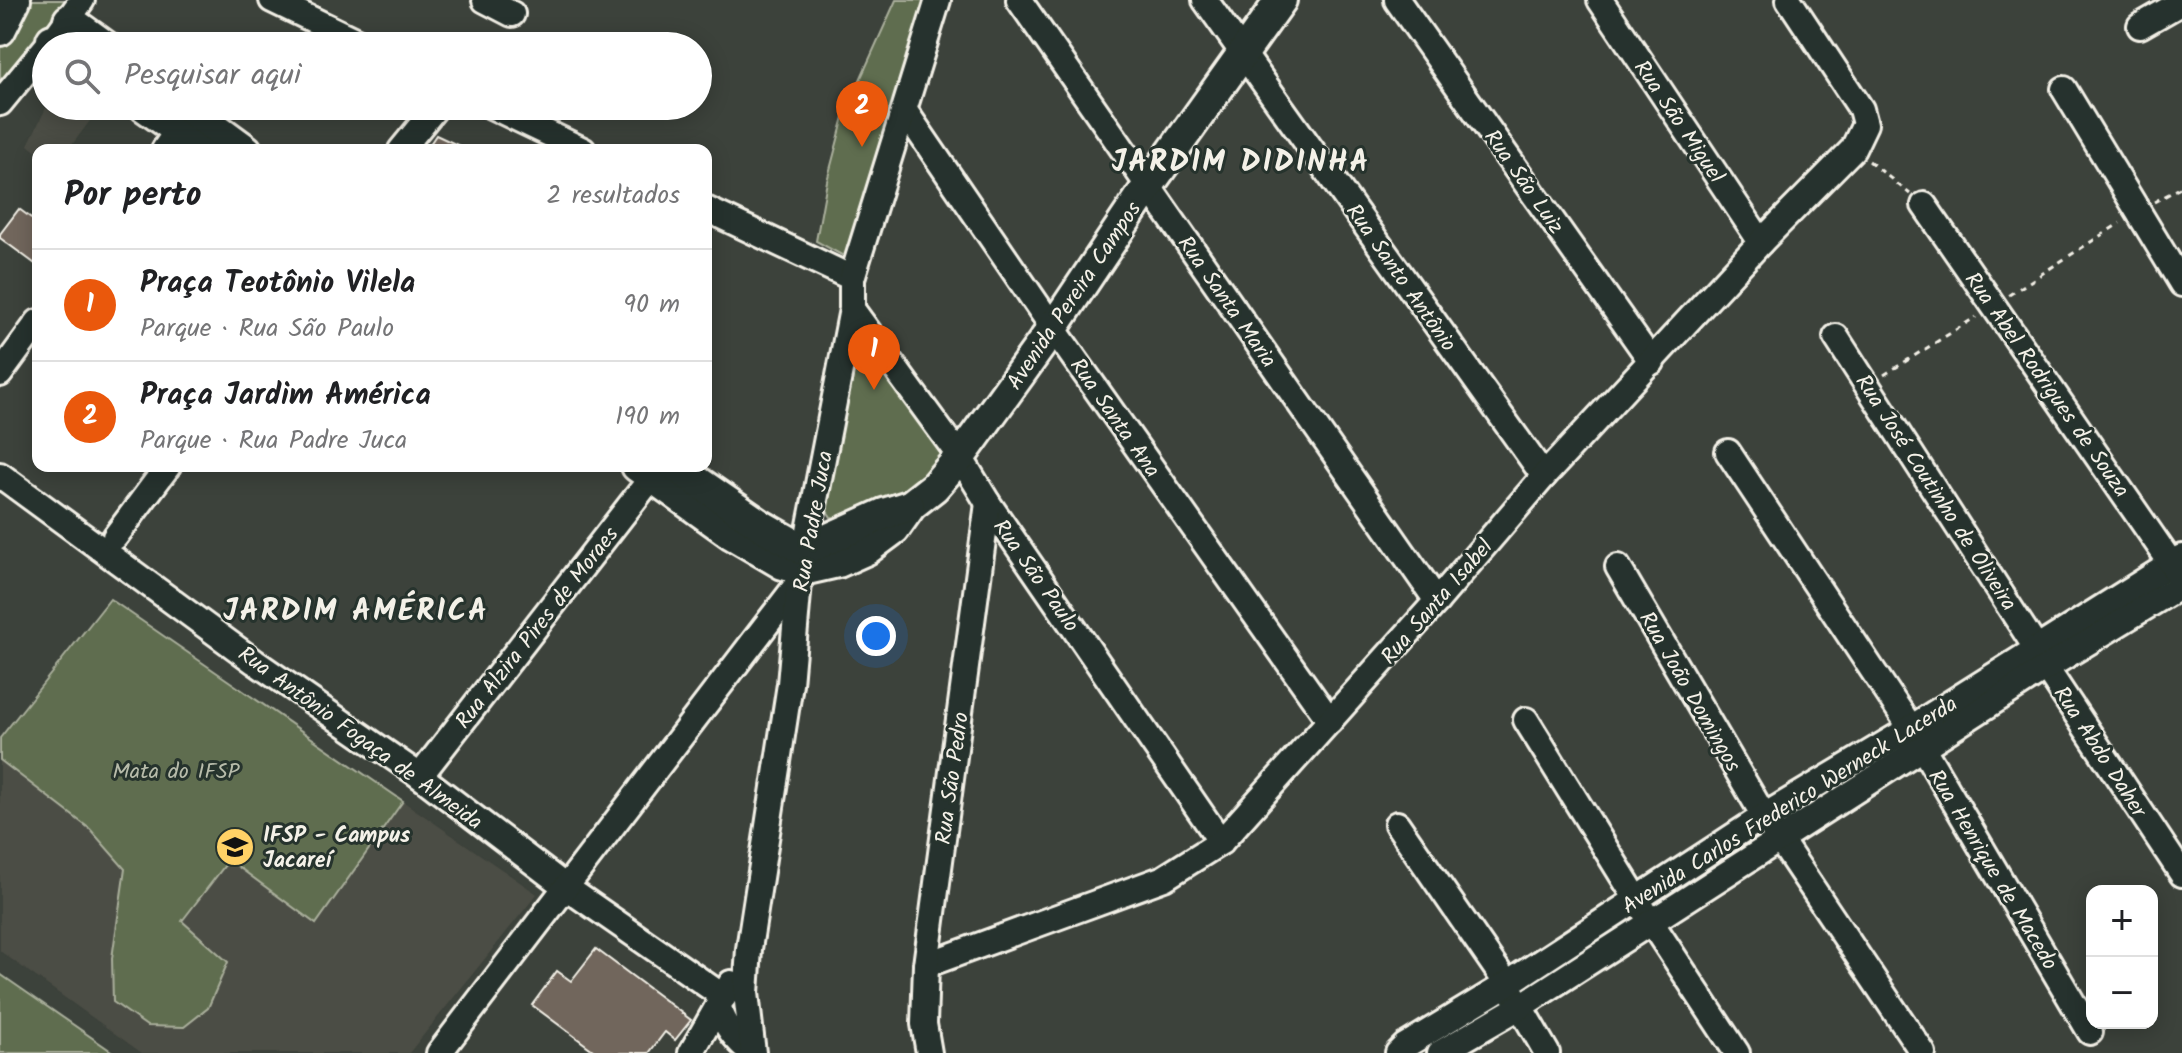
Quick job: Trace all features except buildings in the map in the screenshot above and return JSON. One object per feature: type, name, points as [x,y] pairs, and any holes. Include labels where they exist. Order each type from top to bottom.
[{"type":"main road","points":[[0,30],[15,0]]},
{"type":"main road","name":"Avenida Pereira Campos","points":[[802,567],[838,562],[867,549],[894,529],[911,505],[934,487],[960,457],[1281,0]]},
{"type":"main road","points":[[180,124],[200,144]]},
{"type":"main road","points":[[180,124],[231,144]]},
{"type":"main road","points":[[659,472],[762,526],[802,567]]},
{"type":"street","points":[[272,0],[338,32]]},
{"type":"street","points":[[485,0],[512,14]]},
{"type":"street","name":"Rua Padre Juca","points":[[753,1053],[746,993],[749,949],[790,684],[802,567],[852,309],[852,278],[938,0]]},
{"type":"street","name":"Rua Santa Maria","points":[[1019,0],[1437,601]]},
{"type":"street","name":"Rua Santo Antônio","points":[[1205,0],[1544,476]]},
{"type":"street","name":"Rua São Luiz","points":[[1397,0],[1652,362]]},
{"type":"street","name":"Rua São Miguel","points":[[1600,0],[1761,242]]},
{"type":"street","name":"Rua Santa Isabel","points":[[926,965],[1164,878],[1221,842],[1437,601],[1544,476],[1761,242],[1853,149],[1865,124],[1855,96],[1789,0]]},
{"type":"street","points":[[2140,26],[2182,2]]},
{"type":"street","points":[[0,103],[32,65]]},
{"type":"street","points":[[2064,89],[2182,284]]},
{"type":"street","name":"Rua Santa Ana","points":[[905,111],[1053,328],[1330,721]]},
{"type":"street","points":[[406,144],[426,120]]},
{"type":"street","points":[[520,120],[570,144]]},
{"type":"street","name":"Rua Abel Rodrigues de Souza","points":[[1924,205],[2178,568]]},
{"type":"street","points":[[712,212],[852,278]]},
{"type":"street","name":"Rua São Paulo","points":[[852,309],[960,457],[988,503],[1221,842]]},
{"type":"street","points":[[0,374],[32,330]]},
{"type":"street","name":"Rua José Coutinho de Oliveira","points":[[1836,337],[2041,658]]},
{"type":"street","name":"Rua Henrique de Macedo","points":[[1728,452],[1917,738],[2090,1032]]},
{"type":"street","points":[[115,537],[164,472]]},
{"type":"street","name":"Rua Alzira Pires de Moraes","points":[[420,776],[653,472]]},
{"type":"street","name":"Rua Antônio Fogaça de Almeida","points":[[0,475],[255,662],[420,776],[721,1002]]},
{"type":"street","name":"Rua São Pedro","points":[[929,1053],[924,1024],[926,965],[988,503]]},
{"type":"street","points":[[439,1053],[567,888],[802,567]]},
{"type":"street","name":"Rua João Domingos","points":[[1618,567],[1764,816],[1923,1053]]},
{"type":"street","name":"Avenida Carlos Frederico Werneck Lacerda","points":[[1440,1053],[1521,1006],[1781,841],[1917,738],[2178,568]]},
{"type":"street","name":"Rua Abdo Daher","points":[[2041,658],[2182,874]]},
{"type":"street","points":[[1526,720],[1651,922],[1737,1053]]},
{"type":"street","name":"Avenida Carlos Frederico Werneck Lacerda","points":[[1398,1053],[1764,816],[1917,738]]},
{"type":"street","points":[[1397,824],[1507,984],[1547,1053]]},
{"type":"street","points":[[691,1053],[749,949]]},
{"type":"street","points":[[721,1002],[725,1026],[753,1053]]},
{"type":"path","points":[[1853,149],[1924,205]]},
{"type":"path","points":[[1869,385],[2182,187]]},
{"type":"shaded area","points":[[40,120],[90,120],[72,144],[32,144],[32,148],[28,145]]},
{"type":"shaded area","name":"IFSP - Campus Jacareí","points":[[110,599],[537,894],[409,1053],[142,1053],[0,951],[0,738]]},
{"type":"green space","points":[[25,0],[67,0],[43,32],[32,32],[32,46],[0,89],[0,46]]},
{"type":"green space","points":[[896,0],[931,0],[849,259],[816,241],[827,181],[845,113]]},
{"type":"green space","points":[[856,336],[946,441],[942,467],[873,508],[844,517],[831,517],[827,511],[852,340]]},
{"type":"green space","name":"Mata do IFSP","points":[[110,599],[403,801],[316,924],[229,860],[182,921],[228,962],[208,1008],[184,1027],[147,1026],[113,1002],[112,958],[125,869],[90,829],[0,760],[0,738]]},
{"type":"green space","points":[[0,974],[114,1053],[0,1053]]},
{"type":"place","name":"Praça Jardim América","points":[[862,147]]},
{"type":"place","name":"Praça Teotônio Vilela","points":[[874,390]]},
{"type":"place","name":"IFSP - Campus Jacareí","points":[[235,847]]},
{"type":"district","name":"JARDIM DIDINHA","points":[[1241,161]]},
{"type":"district","name":"JARDIM AMÉRICA","points":[[356,610]]}]
